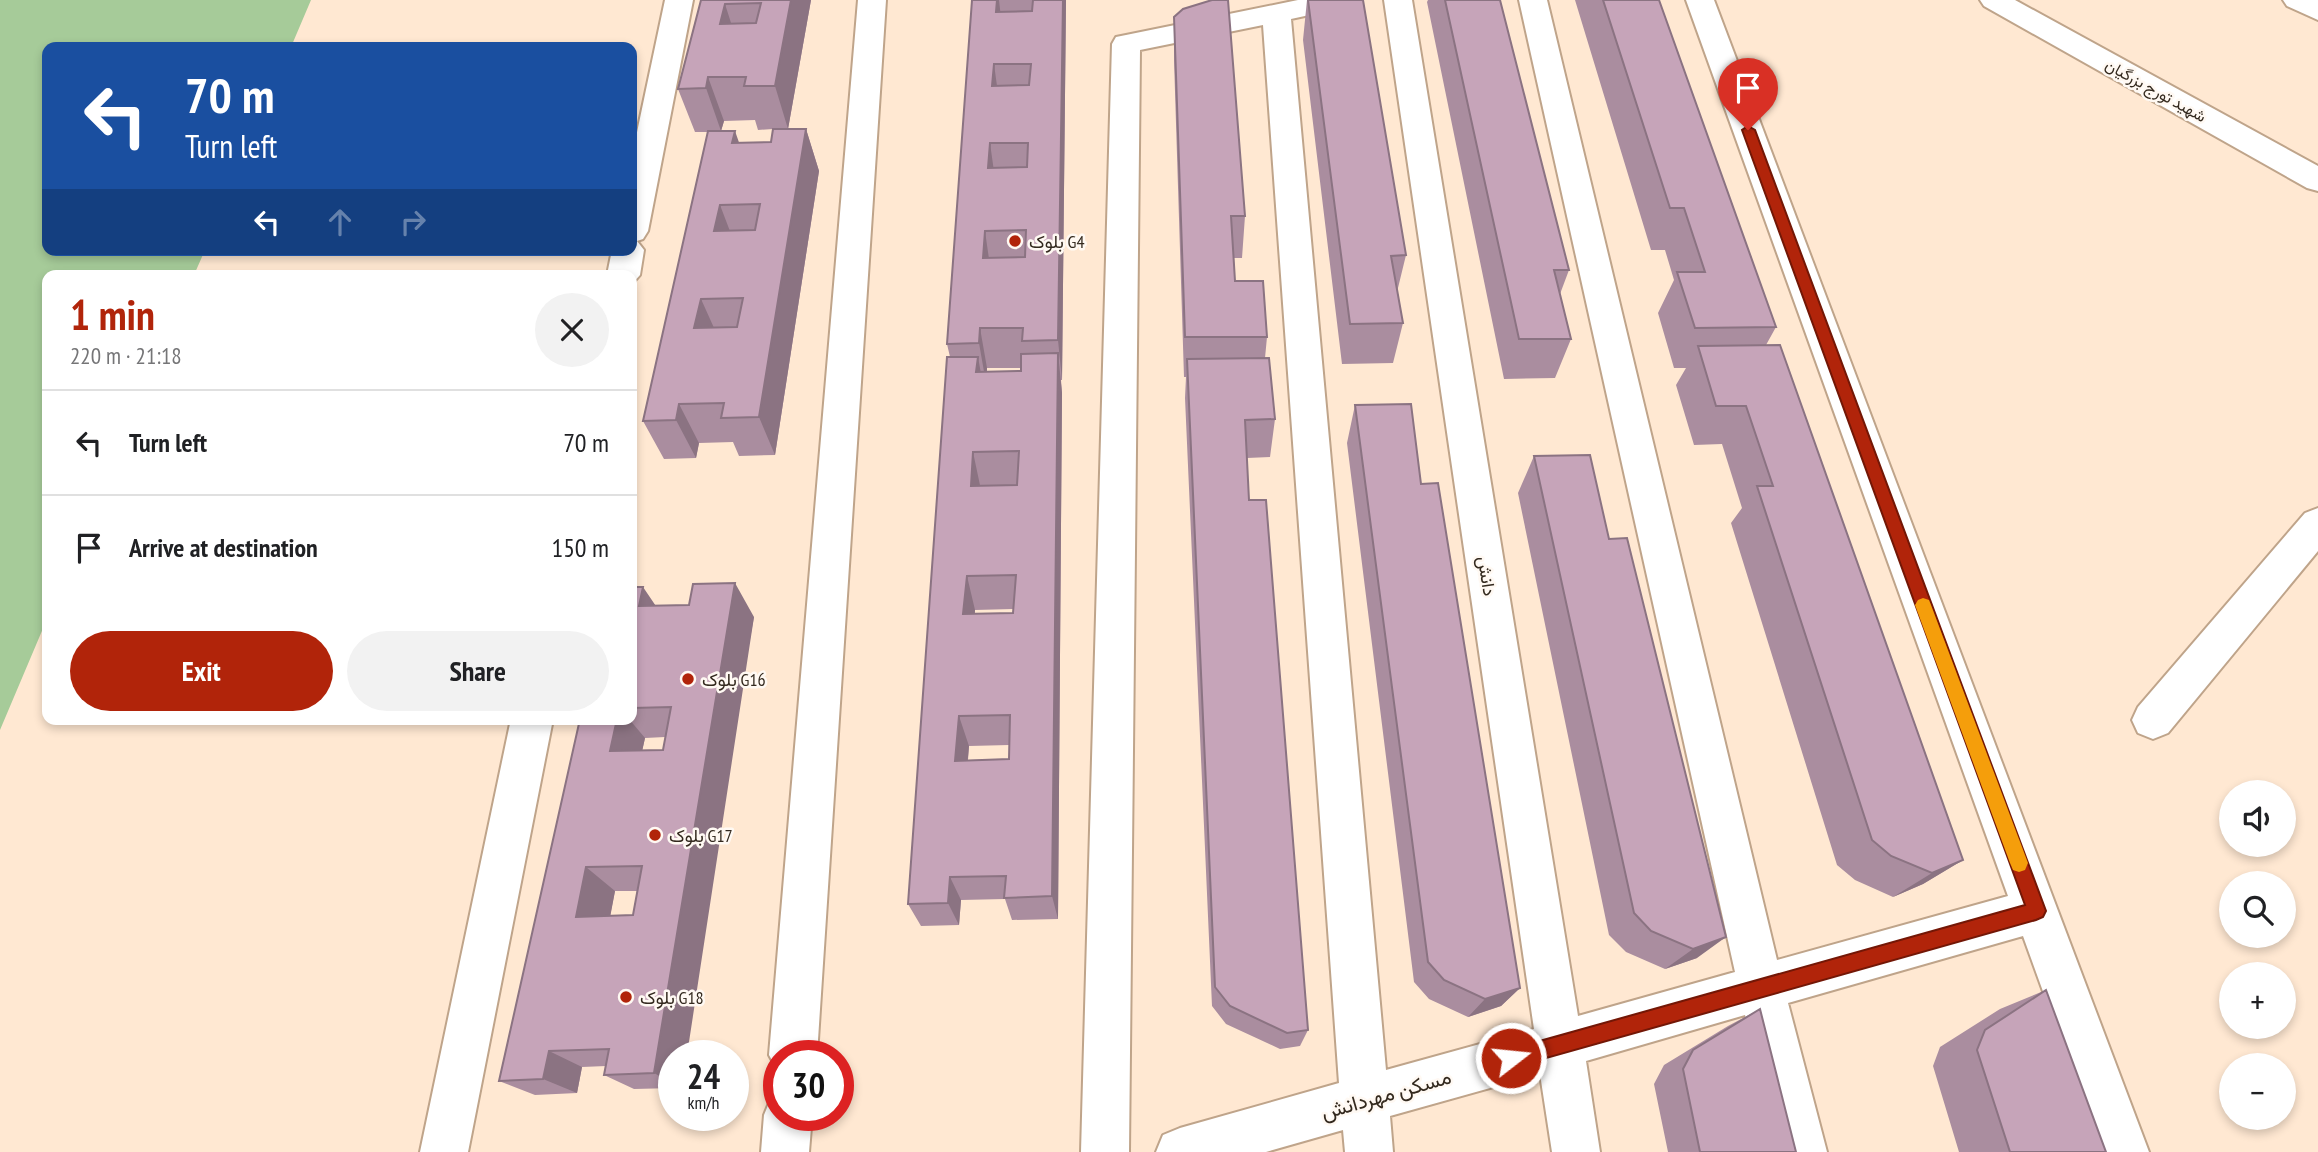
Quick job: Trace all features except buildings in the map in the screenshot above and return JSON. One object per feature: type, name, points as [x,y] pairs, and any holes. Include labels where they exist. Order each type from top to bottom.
[{"type":"street","points":[[637,207],[679,0]]},
{"type":"street","points":[[794,1040],[872,0]]},
{"type":"street","points":[[1105,1152],[1126,44],[1341,0]]},
{"type":"street","name":"دانش","points":[[1398,0],[1576,1152]]},
{"type":"street","points":[[1533,0],[1761,988],[1803,1152]]},
{"type":"street","points":[[1700,0],[2125,1152]]},
{"type":"street","name":"شهید تورج بزرگیان","points":[[1994,0],[2318,180]]},
{"type":"street","points":[[2297,0],[2318,11]]},
{"type":"street","points":[[1276,12],[1369,1152]]},
{"type":"street","points":[[2154,719],[2318,524]]},
{"type":"street","points":[[444,1152],[531,725]]},
{"type":"street","name":"مسکن مهردانش","points":[[1180,1152],[2036,911]]},
{"type":"street","points":[[785,1152],[787,1131]]},
{"type":"green space","points":[[0,0],[311,0],[293,42],[42,42],[42,256],[202,256],[196,270],[42,270],[42,631],[0,730]]},
{"type":"slow traffic","points":[[1923,605],[2019,863]]},
{"type":"place","name":"بلوک G4","points":[[1015,241]]},
{"type":"place","name":"بلوک G16","points":[[688,679]]},
{"type":"place","name":"بلوک G17","points":[[655,835]]},
{"type":"place","name":"بلوک G18","points":[[626,997]]},
{"type":"route","points":[[1511,1058],[2036,911],[1748,130]]}]
